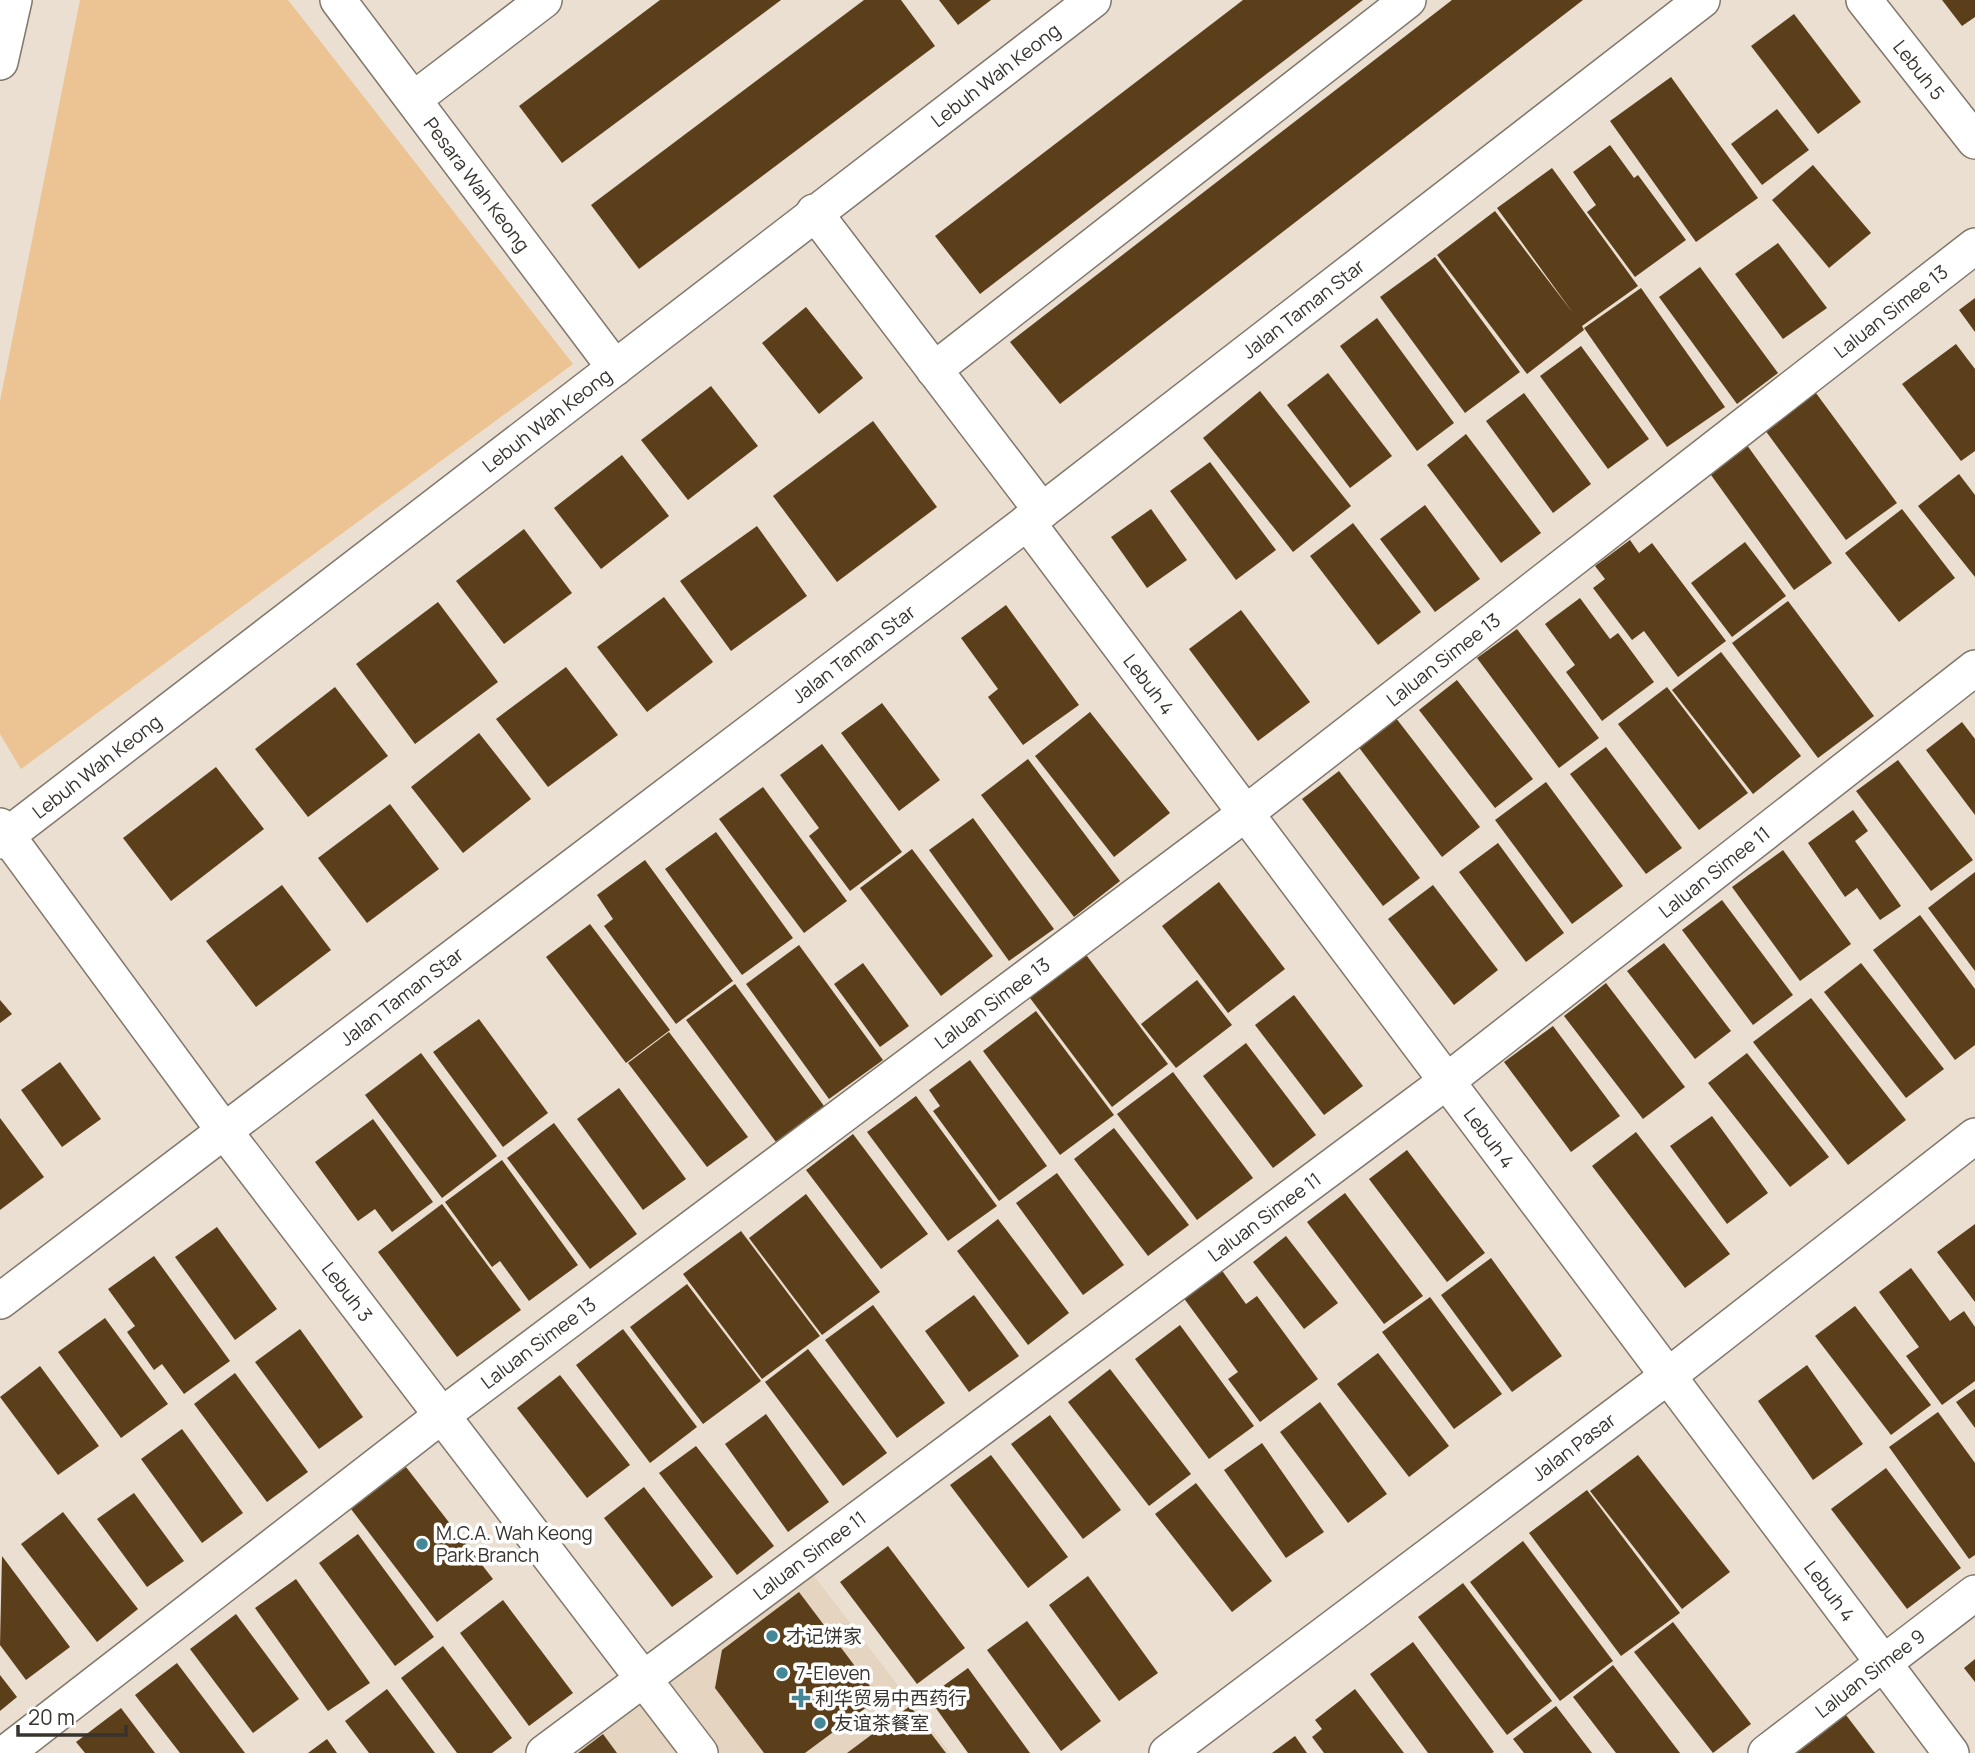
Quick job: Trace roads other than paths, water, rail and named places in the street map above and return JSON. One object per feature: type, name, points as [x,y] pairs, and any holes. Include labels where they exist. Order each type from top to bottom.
[{"type":"street","points":[[0,62],[14,0]]},
{"type":"street","name":"Pesara Wah Keong","points":[[338,0],[615,368]]},
{"type":"street","name":"Lebuh Wah Keong","points":[[2,834],[1093,0]]},
{"type":"street","points":[[934,370],[1408,0]]},
{"type":"street","name":"Jalan Taman Star","points":[[0,1301],[1034,516],[1702,0]]},
{"type":"street","name":"Lebuh 5","points":[[1864,0],[1975,141]]},
{"type":"street","points":[[414,99],[533,3]]},
{"type":"street","name":"Lebuh 4","points":[[814,212],[934,370],[1245,813],[1951,1753]]},
{"type":"street","name":"Laluan Simee 13","points":[[6,1753],[442,1416],[1245,813],[1975,247]]},
{"type":"street","name":"Laluan Simee 11","points":[[544,1753],[1447,1081],[1975,668]]},
{"type":"street","name":"Lebuh 3","points":[[2,834],[225,1132],[700,1753]]},
{"type":"street","name":"Jalan Pasar","points":[[1167,1753],[1668,1376],[1975,1136]]},
{"type":"street","name":"Laluan Simee 9","points":[[1766,1753],[1975,1593]]},
{"type":"place","name":"M.C.A. Wah Keong Park Branch","points":[[422,1544]]},
{"type":"place","name":"才记饼家","points":[[772,1636]]},
{"type":"place","name":"7-Eleven","points":[[782,1673]]},
{"type":"place","name":"利华贸易中西药行","points":[[801,1698]]},
{"type":"place","name":"友谊茶餐室","points":[[820,1723]]}]
